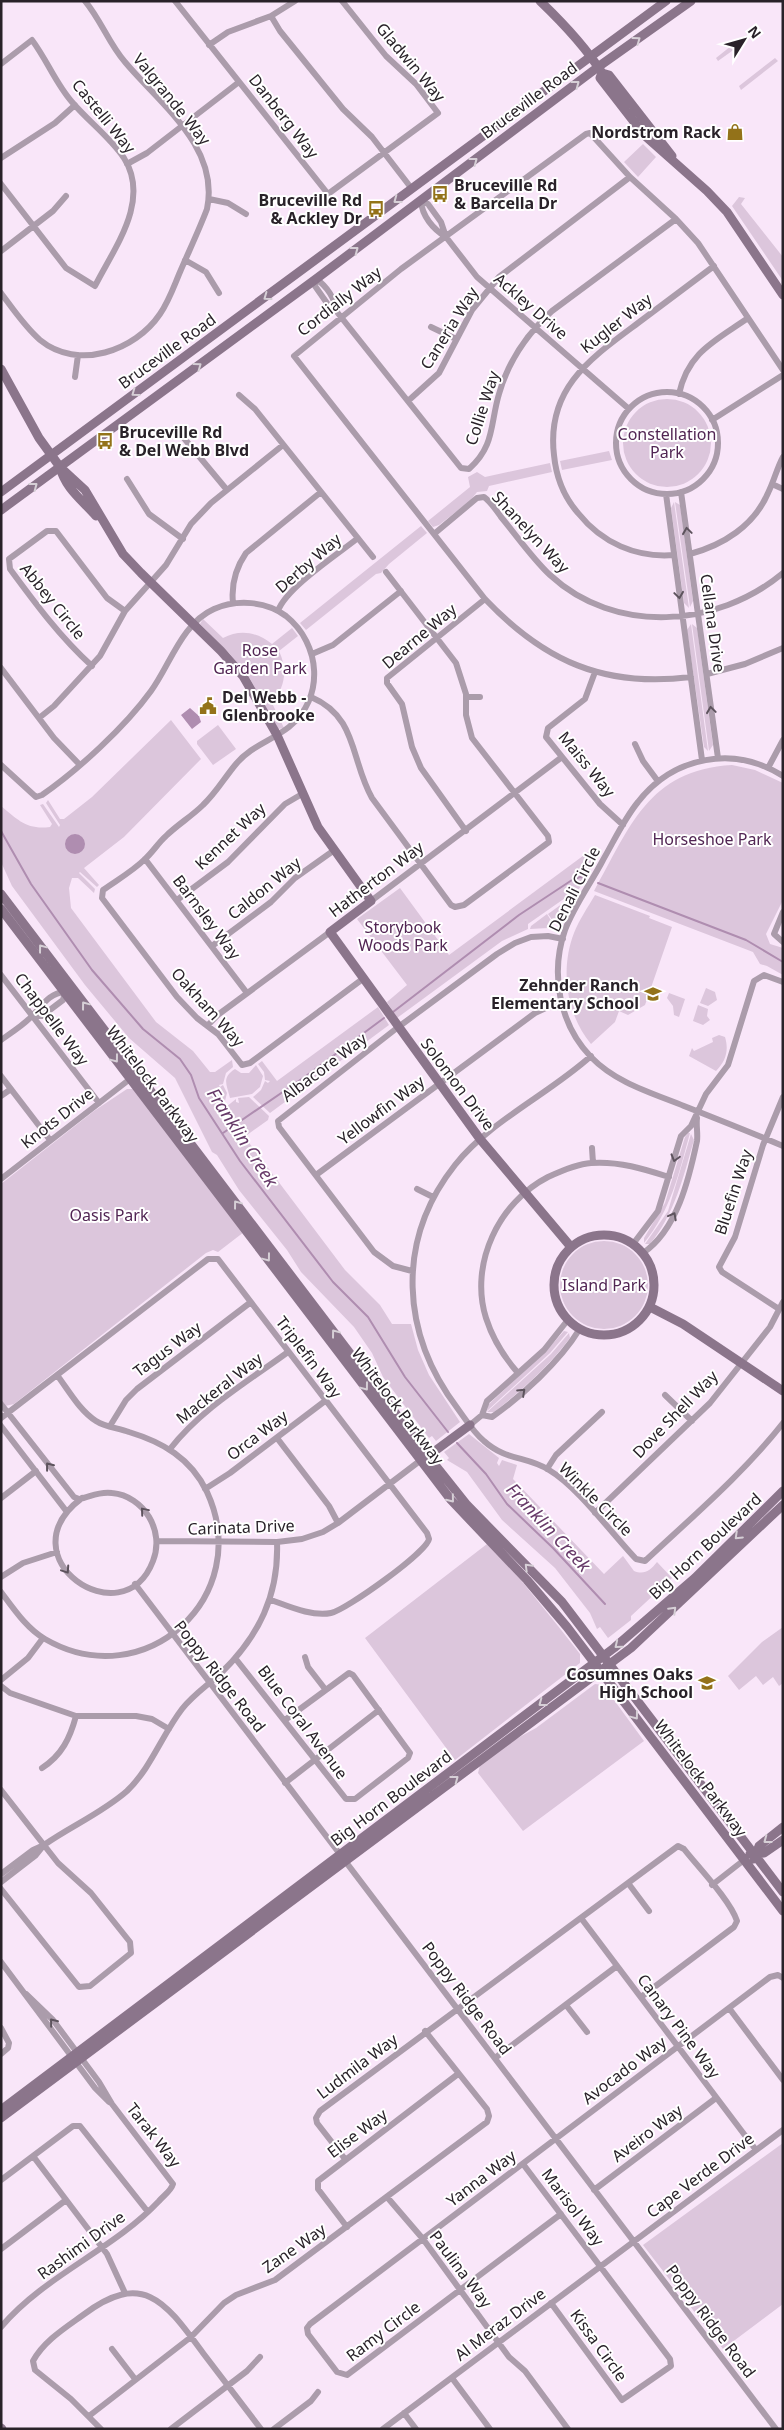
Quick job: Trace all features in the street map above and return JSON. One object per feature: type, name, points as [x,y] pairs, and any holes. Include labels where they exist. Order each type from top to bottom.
[{"type":"main road","points":[[540,1],[565,25],[600,70],[608,75],[673,157],[674,161],[727,212],[783,295]]},
{"type":"main road","name":"Bruceville Road","points":[[1,492],[666,1]]},
{"type":"main road","name":"Bruceville Road","points":[[657,25],[668,13],[684,1]]},
{"type":"main road","name":"Bruceville Road","points":[[1,510],[600,70],[690,1]]},
{"type":"main road","name":"Bruceville Road","points":[[421,201],[423,188],[446,170],[459,155]]},
{"type":"main road","name":"Bruceville Road","points":[[316,279],[314,273],[316,267],[339,249],[351,234]]},
{"type":"main road","points":[[1,369],[30,423],[60,467],[85,490],[107,530],[131,564],[194,624],[243,676],[277,735],[318,827],[333,851],[371,901]]},
{"type":"main road","name":"Whitelock Parkway","points":[[1,894],[130,1079],[424,1458],[562,1602],[783,1892]]},
{"type":"main road","name":"Hatherton Way","points":[[330,932],[371,901]]},
{"type":"main road","name":"Whitelock Parkway","points":[[1,909],[68,990],[424,1458],[451,1500],[527,1580],[595,1663],[783,1911]]},
{"type":"main road","name":"Solomon Drive","points":[[330,932],[364,978],[397,1028],[480,1139],[572,1247]]},
{"type":"main road","points":[[602,1235],[613,1236],[633,1244],[643,1253],[650,1265],[654,1282],[650,1307],[637,1323],[617,1334],[598,1336],[579,1330],[567,1321],[558,1306],[553,1283],[558,1263],[572,1247],[582,1240],[602,1235]]},
{"type":"main road","points":[[650,1307],[682,1324],[783,1391]]},
{"type":"main road","points":[[424,1458],[470,1425]]},
{"type":"main road","name":"Big Horn Boulevard","points":[[1,2118],[76,2058],[343,1858],[604,1656],[676,1595],[783,1492]]},
{"type":"main road","name":"Big Horn Boulevard","points":[[343,1858],[610,1665],[654,1629],[783,1505]]},
{"type":"main road","points":[[700,1802],[718,1819],[739,1847],[754,1854],[764,1853],[783,1840]]},
{"type":"main road","points":[[766,1890],[756,1867],[754,1854],[759,1846],[783,1828]]},
{"type":"main road","name":"Big Horn Boulevard","points":[[1,2110],[76,2058]]},
{"type":"street","name":"Valgrande Way","points":[[1,293],[41,340],[53,348],[78,356],[92,356],[113,351],[146,329],[166,305],[204,218],[209,199],[210,185],[206,164],[197,147],[160,100],[124,62],[86,1]]},
{"type":"street","name":"Danberg Way","points":[[175,1],[328,194],[384,153]]},
{"type":"street","points":[[209,45],[228,32],[271,16],[295,1]]},
{"type":"street","name":"Gladwin Way","points":[[342,1],[386,56],[416,84],[438,113],[384,153]]},
{"type":"street","points":[[271,16],[343,109],[365,128],[412,190]]},
{"type":"street","name":"Castelli Way","points":[[1,64],[32,40],[75,105],[118,150],[127,164],[133,184],[132,211],[95,286],[66,268],[1,184]]},
{"type":"street","points":[[127,164],[146,153],[239,82]]},
{"type":"street","points":[[1,158],[55,123],[75,105]]},
{"type":"street","name":"Cordially Way","points":[[691,677],[660,680],[633,679],[595,672],[555,656],[536,645],[510,625],[485,599],[294,359],[295,354],[339,314],[588,133],[595,136],[630,177],[676,218],[698,243],[783,370]]},
{"type":"street","name":"Caneria Way","points":[[408,401],[439,373],[472,310],[506,270],[630,177]]},
{"type":"street","points":[[1,251],[53,211],[66,196]]},
{"type":"street","points":[[209,199],[228,203],[246,214]]},
{"type":"street","name":"Ackley Drive","points":[[421,201],[428,204],[441,222],[446,237],[468,267],[490,289],[629,409]]},
{"type":"street","name":"Collie Way","points":[[316,279],[322,283],[333,298],[339,314],[461,468],[469,470],[489,444],[499,393],[506,374],[535,328],[552,311],[676,218]]},
{"type":"street","points":[[185,260],[206,272],[219,293]]},
{"type":"street","name":"Kugler Way","points":[[674,555],[641,554],[608,540],[589,526],[567,498],[556,470],[553,429],[562,400],[582,368],[591,358],[714,266]]},
{"type":"street","points":[[679,394],[684,373],[697,355],[748,318]]},
{"type":"street","points":[[431,327],[456,338]]},
{"type":"street","points":[[75,377],[78,356]]},
{"type":"street","points":[[712,420],[783,375]]},
{"type":"street","points":[[666,392],[679,394],[700,405],[712,420],[717,444],[712,465],[702,479],[681,492],[666,494],[640,487],[630,478],[620,462],[616,447],[617,433],[622,419],[629,409],[639,400],[652,394],[666,392]]},
{"type":"street","points":[[239,395],[255,409],[373,557]]},
{"type":"street","points":[[183,437],[226,490]]},
{"type":"street","points":[[40,718],[92,666],[106,648],[124,611],[166,565],[191,524],[226,490],[283,445]]},
{"type":"street","points":[[690,554],[717,544],[742,528],[758,512],[783,457]]},
{"type":"street","points":[[127,479],[149,514],[183,539]]},
{"type":"street","points":[[772,484],[783,490]]},
{"type":"street","points":[[233,603],[233,578],[246,553],[321,492]]},
{"type":"street","name":"Cellana Drive","points":[[681,492],[718,758]]},
{"type":"street","name":"Cellana Drive","points":[[666,494],[702,760]]},
{"type":"street","name":"Shanelyn Way","points":[[434,534],[477,498],[484,497],[541,566],[572,592],[603,608],[629,615],[654,618],[699,614],[743,600],[783,574]]},
{"type":"street","name":"Abbey Circle","points":[[92,666],[68,643],[48,619],[10,569],[9,560],[47,531],[56,531],[104,594],[124,611]]},
{"type":"street","name":"Derby Way","points":[[278,611],[286,598],[296,588],[358,538]]},
{"type":"street","points":[[311,697],[325,703],[342,720],[348,730],[364,785],[380,813],[451,905],[460,907],[549,842],[548,836],[472,738],[466,714],[466,697],[456,663],[386,572]]},
{"type":"street","points":[[312,654],[333,645],[401,592]]},
{"type":"street","name":"Dearne Way","points":[[466,831],[421,768],[412,747],[402,704],[387,683],[390,674],[485,599]]},
{"type":"street","points":[[1,765],[36,797],[42,796],[80,765],[121,725],[150,692],[194,624],[214,609],[233,603],[260,604],[278,611],[299,629],[312,654],[314,674],[311,697],[298,718],[277,735],[250,750],[204,804],[167,835],[145,859]]},
{"type":"street","points":[[707,674],[745,664],[783,648]]},
{"type":"street","points":[[1,668],[54,738],[80,765]]},
{"type":"street","name":"Maiss Way","points":[[595,672],[584,699],[546,732],[546,736],[605,810],[623,825]]},
{"type":"street","points":[[466,697],[480,697]]},
{"type":"street","points":[[768,768],[783,740]]},
{"type":"street","points":[[635,744],[643,761],[658,780]]},
{"type":"street","name":"Hatherton Way","points":[[371,901],[420,866],[562,757]]},
{"type":"street","name":"Denali Circle","points":[[783,776],[768,768],[740,759],[718,758],[702,760],[675,770],[658,780],[636,803],[569,921],[563,939],[557,970],[561,1001],[574,1034],[590,1056],[616,1077],[697,1114],[766,1138],[783,1146]]},
{"type":"street","name":"Kennet Way","points":[[177,900],[228,862],[284,804],[302,794]]},
{"type":"street","name":"Caldon Way","points":[[212,946],[271,902],[295,878],[333,851]]},
{"type":"street","name":"Oakham Way","points":[[145,859],[103,890],[102,894],[108,906],[177,997],[197,1018],[222,1038],[238,1062],[246,1066],[364,978]]},
{"type":"street","name":"Barnsley Way","points":[[145,859],[247,993]]},
{"type":"street","points":[[783,912],[774,934],[783,942]]},
{"type":"street","name":"Hatherton Way","points":[[208,1025],[219,1014],[330,932]]},
{"type":"street","name":"Albacore Way","points":[[412,1271],[393,1266],[374,1252],[279,1127],[278,1122],[397,1028],[515,943],[531,937],[548,936],[563,939]]},
{"type":"street","name":"Chappelle Way","points":[[1,975],[99,1103]]},
{"type":"street","points":[[633,1244],[658,1211],[670,1177],[681,1136],[697,1114],[706,1094],[728,1065],[756,978],[764,975],[783,982]]},
{"type":"street","points":[[1,1040],[32,1016],[36,1009],[58,992],[68,990]]},
{"type":"street","name":"Yellowfin Way","points":[[316,1175],[535,1013],[561,1001]]},
{"type":"street","name":"Winkle Circle","points":[[590,1056],[480,1139],[455,1164],[434,1197],[421,1229],[412,1271],[415,1319],[427,1359],[445,1392],[483,1440],[502,1454],[548,1469],[556,1474],[595,1513],[636,1559],[645,1561],[753,1458],[783,1423]]},
{"type":"street","points":[[1,1076],[50,1140]]},
{"type":"street","name":"Knots Drive","points":[[1,1179],[130,1079]]},
{"type":"street","points":[[1,1096],[11,1089]]},
{"type":"street","points":[[766,1138],[783,1097]]},
{"type":"street","points":[[643,1253],[652,1247],[666,1229],[678,1208],[697,1139],[697,1114]]},
{"type":"street","name":"Bluefin Way","points":[[766,1138],[735,1237],[719,1267],[722,1272],[779,1310]]},
{"type":"street","points":[[592,1148],[593,1163]]},
{"type":"street","points":[[518,1374],[496,1344],[485,1317],[482,1284],[483,1266],[488,1246],[500,1221],[525,1192],[562,1170],[593,1163],[631,1166],[670,1177]]},
{"type":"street","points":[[417,1189],[434,1197]]},
{"type":"street","name":"Triplefin Way","points":[[1,1418],[208,1259],[218,1259],[391,1485],[429,1539],[425,1548],[347,1607],[331,1613],[306,1611],[271,1600]]},
{"type":"street","name":"Tagus Way","points":[[110,1426],[126,1400],[137,1389],[251,1302]]},
{"type":"street","name":"Dove Shell Way","points":[[595,1513],[692,1422],[723,1387],[770,1327],[783,1302]]},
{"type":"street","points":[[470,1425],[482,1415],[487,1401],[544,1350],[567,1321]]},
{"type":"street","points":[[482,1415],[492,1417],[505,1408],[554,1361],[579,1330]]},
{"type":"street","name":"Mackeral Way","points":[[170,1449],[183,1432],[206,1412],[288,1352]]},
{"type":"street","points":[[1,1592],[18,1614],[43,1638],[71,1651],[99,1657],[132,1654],[151,1648],[172,1636],[193,1616],[206,1594],[215,1572],[220,1542],[205,1489],[180,1457],[162,1443],[99,1423],[87,1415],[57,1375]]},
{"type":"street","points":[[665,1395],[692,1422]]},
{"type":"street","name":"Orca Way","points":[[205,1489],[230,1473],[325,1401]]},
{"type":"street","points":[[1,1404],[72,1495],[79,1499],[82,1498],[107,1492],[131,1499],[149,1517],[157,1541],[155,1555],[150,1568],[135,1584],[109,1593],[96,1592],[83,1587],[64,1568],[57,1552],[58,1529],[67,1512],[82,1498]]},
{"type":"street","points":[[548,1469],[556,1455],[602,1412]]},
{"type":"street","points":[[1,1426],[67,1512]]},
{"type":"street","points":[[277,1438],[329,1506],[338,1523]]},
{"type":"street","name":"Carinata Drive","points":[[157,1541],[278,1542],[302,1539],[323,1532],[338,1523],[391,1485],[424,1458]]},
{"type":"street","points":[[1,1498],[36,1471]]},
{"type":"street","points":[[1,1874],[33,1850],[44,1845],[128,1790],[142,1774],[186,1705],[249,1642],[271,1600],[278,1561],[278,1542]]},
{"type":"street","points":[[1,1577],[23,1563],[57,1552]]},
{"type":"street","name":"Poppy Ridge Road","points":[[135,1584],[172,1636],[343,1858],[776,2429]]},
{"type":"street","points":[[1,1680],[28,1658],[43,1638]]},
{"type":"street","points":[[305,1657],[308,1667],[325,1690]]},
{"type":"street","name":"Blue Coral Avenue","points":[[235,1658],[343,1796],[350,1800],[408,1758],[410,1753],[379,1710]]},
{"type":"street","points":[[285,1720],[349,1673],[353,1675],[379,1710],[285,1783]]},
{"type":"street","points":[[1,1686],[10,1693],[76,1716],[136,1716],[152,1720],[169,1729]]},
{"type":"street","points":[[42,1768],[58,1755],[70,1739],[76,1716]]},
{"type":"street","points":[[1,1790],[44,1845],[63,1867],[88,1889],[124,1935],[132,1946],[130,1955],[88,1988],[79,1987],[1,1889]]},
{"type":"street","points":[[1,1882],[36,1855],[44,1845]]},
{"type":"street","name":"Ludmila Way","points":[[345,2159],[318,2126],[316,2118],[318,2113],[425,2031],[458,2009],[678,1846],[684,1849],[712,1884]]},
{"type":"street","points":[[641,1997],[734,1927],[737,1921],[734,1915],[712,1884],[744,1860]]},
{"type":"street","points":[[628,1884],[649,1911]]},
{"type":"street","name":"Canary Pine Way","points":[[581,1918],[756,2150]]},
{"type":"street","name":"Tarak Way","points":[[1,1962],[26,1994],[41,2019],[76,2058],[95,2088],[112,2104],[174,2184]]},
{"type":"street","points":[[495,2058],[617,1966]]},
{"type":"street","name":"Avocado Way","points":[[556,2139],[770,1977],[778,1975],[783,1978]]},
{"type":"street","points":[[566,2005],[587,2032]]},
{"type":"street","points":[[729,2008],[783,2080]]},
{"type":"street","points":[[1,2028],[9,2042],[8,2048],[1,2054]]},
{"type":"street","points":[[425,2031],[458,2074]]},
{"type":"street","name":"Zane Way","points":[[89,2416],[191,2337],[224,2303],[275,2280],[485,2124],[489,2116],[486,2107],[458,2074]]},
{"type":"street","name":"Elise Way","points":[[347,2227],[318,2189],[317,2184],[345,2159],[458,2074]]},
{"type":"street","name":"Aveiro Way","points":[[594,2190],[716,2098]]},
{"type":"street","points":[[1,2180],[77,2125],[84,2129],[148,2212]]},
{"type":"street","name":"Cape Verde Drive","points":[[634,2241],[783,2130]]},
{"type":"street","name":"Yanna Way","points":[[422,2239],[556,2139]]},
{"type":"street","points":[[33,2156],[102,2247],[115,2269],[124,2293]]},
{"type":"street","name":"Marisol Way","points":[[523,2164],[600,2267]]},
{"type":"street","name":"Rashimi Drive","points":[[1,2327],[24,2304],[148,2212],[170,2191],[174,2184]]},
{"type":"street","name":"Paulina Way","points":[[387,2197],[422,2239],[510,2357],[525,2371],[568,2429]]},
{"type":"street","points":[[1,2249],[66,2200]]},
{"type":"street","points":[[460,2290],[561,2214]]},
{"type":"street","name":"Ramy Circle","points":[[422,2239],[307,2328],[308,2334],[336,2372],[347,2375],[460,2290]]},
{"type":"street","name":"Al Meraz Drive","points":[[383,2429],[634,2241]]},
{"type":"street","name":"Kissa Circle","points":[[551,2303],[622,2400],[668,2370],[671,2366],[670,2359],[600,2267]]},
{"type":"street","points":[[101,2429],[89,2416],[35,2370],[32,2363],[39,2352],[63,2329],[106,2299],[124,2293],[144,2295],[160,2302],[174,2314],[260,2429]]},
{"type":"street","points":[[112,2349],[135,2380]]},
{"type":"street","points":[[171,2429],[247,2371],[260,2358]]},
{"type":"street","points":[[452,2378],[490,2429]]},
{"type":"street","points":[[274,2429],[311,2401],[318,2392]]},
{"type":"street","points":[[404,2413],[416,2429]]},
{"type":"green space","points":[[736,42],[739,46],[718,61],[716,58]]},
{"type":"green space","points":[[775,58],[778,61],[741,90],[739,86]]},
{"type":"green space","points":[[643,144],[656,157],[638,177],[624,162]]},
{"type":"green space","points":[[739,197],[745,198],[741,204],[783,257],[783,281],[732,206]]},
{"type":"green space","name":"Constellation Park","points":[[667,399],[684,402],[692,406],[704,418],[708,426],[711,443],[708,460],[704,468],[692,480],[684,484],[667,487],[650,484],[642,480],[630,468],[626,460],[623,443],[626,426],[630,418],[642,406],[650,402]]},
{"type":"green space","points":[[609,451],[612,460],[562,470],[560,461]]},
{"type":"green space","points":[[550,463],[552,472],[489,486],[487,491],[477,492],[470,501],[439,525],[433,527],[428,521],[470,487],[468,477],[477,472],[485,477]]},
{"type":"green space","points":[[674,502],[689,608],[684,603],[671,508]]},
{"type":"green space","points":[[675,502],[680,505],[693,601],[690,607]]},
{"type":"green space","points":[[421,526],[427,533],[389,564],[381,573],[376,574],[306,630],[300,623]]},
{"type":"green space","name":"Rose Garden Park","points":[[203,619],[223,638],[236,633],[248,633],[254,634],[272,644],[292,628],[298,636],[279,651],[284,665],[284,678],[280,691],[272,703],[284,728],[278,729],[249,677],[230,654],[200,624]]},
{"type":"green space","points":[[691,624],[708,751],[704,747],[687,630]]},
{"type":"green space","points":[[692,624],[697,628],[713,745],[709,751]]},
{"type":"green space","points":[[171,720],[201,759],[124,837],[84,868],[99,885],[97,887],[79,873],[95,889],[94,893],[78,878],[72,878],[69,888],[71,908],[156,1022],[193,1051],[210,1072],[215,1072],[232,1060],[233,1067],[226,1073],[223,1084],[219,1085],[220,1087],[223,1085],[227,1093],[224,1105],[226,1107],[236,1099],[236,1102],[239,1103],[238,1098],[249,1097],[269,1116],[268,1120],[247,1135],[247,1140],[345,1270],[380,1305],[392,1324],[411,1324],[418,1350],[429,1375],[460,1422],[436,1441],[432,1436],[429,1438],[383,1377],[372,1353],[354,1327],[301,1272],[287,1250],[239,1190],[217,1155],[212,1152],[175,1078],[129,1038],[85,985],[12,886],[1,862],[1,806],[23,823],[35,827],[50,827],[52,824],[40,805],[43,804],[59,827],[60,825],[46,803],[48,800],[60,819],[64,819],[92,797]]},
{"type":"green space","points":[[218,725],[236,749],[213,765],[197,744],[197,741]]},
{"type":"green space","name":"Horseshoe Park","points":[[732,765],[755,770],[783,783],[783,900],[766,934],[770,944],[783,948],[783,975],[760,964],[753,952],[594,891],[631,824],[661,790],[680,778],[703,769]]},
{"type":"green space","name":"Storybook Woods Park","points":[[595,847],[600,852],[575,896],[568,896],[528,924],[528,929],[502,941],[397,1018],[387,1002],[407,985],[357,919],[400,888],[449,955]]},
{"type":"green space","points":[[595,895],[650,916],[649,918],[672,927],[645,1005],[628,1015],[619,1011],[615,1022],[591,1044],[576,1019],[571,1005],[568,991],[567,961],[574,933]]},
{"type":"green space","points":[[570,898],[573,898],[562,919],[553,921],[548,914]]},
{"type":"green space","points":[[547,914],[552,922],[548,928],[530,929],[531,926]]},
{"type":"green space","points":[[706,988],[715,992],[717,1000],[708,1006],[700,1003]]},
{"type":"green space","points":[[669,993],[685,999],[679,1017],[674,1015],[673,1006],[667,998]]},
{"type":"green space","points":[[698,1005],[708,1009],[707,1016],[710,1020],[703,1025],[693,1021]]},
{"type":"green space","points":[[378,1007],[389,1025],[270,1113],[253,1097],[261,1090],[265,1081],[268,1083],[270,1081],[265,1080],[264,1072],[258,1064],[262,1061],[277,1081]]},
{"type":"green space","points":[[719,1035],[725,1037],[727,1051],[716,1071],[689,1056],[692,1048],[694,1051],[713,1042],[712,1038]]},
{"type":"green space","points":[[256,1065],[263,1076],[260,1087],[252,1094],[230,1098],[226,1079],[231,1072],[235,1069],[241,1073],[249,1073]]},
{"type":"green space","name":"Oasis Park","points":[[127,1089],[133,1089],[244,1232],[218,1252],[213,1250],[206,1253],[14,1404],[5,1406],[1,1400],[1,1184],[94,1111]]},
{"type":"green space","points":[[690,1133],[682,1162],[668,1204],[644,1243],[644,1238],[665,1203],[685,1137]]},
{"type":"green space","points":[[691,1134],[694,1140],[672,1207],[659,1232],[650,1244],[645,1244],[668,1211]]},
{"type":"green space","name":"Island Park","points":[[604,1241],[621,1245],[635,1254],[644,1268],[648,1285],[644,1302],[635,1316],[621,1325],[604,1329],[587,1325],[573,1316],[564,1302],[560,1285],[564,1268],[573,1254],[587,1245]]},
{"type":"green space","points":[[564,1331],[568,1332],[550,1353],[487,1411],[488,1405],[547,1350]]},
{"type":"green space","points":[[569,1333],[570,1338],[534,1378],[494,1412],[487,1412],[551,1354]]},
{"type":"green space","points":[[469,1434],[499,1458],[497,1463],[499,1466],[502,1460],[517,1465],[513,1479],[604,1574],[623,1556],[634,1571],[641,1573],[647,1571],[657,1562],[672,1578],[631,1616],[631,1620],[608,1638],[600,1627],[597,1629],[590,1613],[555,1568],[502,1520],[467,1472],[447,1460],[449,1458],[444,1452]]},
{"type":"green space","points":[[487,1544],[520,1579],[580,1654],[580,1663],[455,1760],[365,1638]]},
{"type":"green space","points":[[783,1627],[783,1683],[779,1686],[773,1677],[763,1685],[756,1676],[739,1690],[728,1676],[762,1642]]},
{"type":"green space","points":[[595,1684],[603,1685],[644,1741],[523,1831],[478,1773],[480,1765],[516,1739],[536,1728]]},
{"type":"green space","points":[[783,2143],[783,2304],[723,2349],[643,2245]]},
{"type":"shaded area","points":[[190,708],[199,716],[201,722],[192,729],[181,715]]},
{"type":"shaded area","points":[[75,834],[82,837],[85,844],[82,851],[75,854],[68,851],[65,844],[68,837]]},
{"type":"waterway","name":"Franklin Creek","points":[[1,831],[31,884],[92,970],[143,1029],[180,1059],[191,1075],[199,1098],[240,1161],[333,1282],[368,1317],[405,1377],[448,1432]]},
{"type":"waterway","points":[[393,1012],[519,915],[572,880],[580,877],[585,878]]},
{"type":"waterway","points":[[598,883],[746,940],[783,962]]},
{"type":"waterway","points":[[223,1133],[306,1076],[384,1018]]},
{"type":"waterway","name":"Franklin Creek","points":[[457,1443],[486,1474],[507,1504],[553,1548],[605,1604]]},
{"type":"place","name":"Nordstrom Rack","points":[[735,132]]},
{"type":"place","name":"Bruceville Rd & Barcella Dr","points":[[440,194]]},
{"type":"place","name":"Bruceville Rd & Ackley Dr","points":[[376,209]]},
{"type":"place","name":"Bruceville Rd & Del Webb Blvd","points":[[105,441]]},
{"type":"place","name":"Del Webb - Glenbrooke","points":[[208,706]]},
{"type":"place","name":"Zehnder Ranch Elementary School","points":[[653,994]]},
{"type":"place","name":"Cosumnes Oaks High School","points":[[707,1683]]}]
